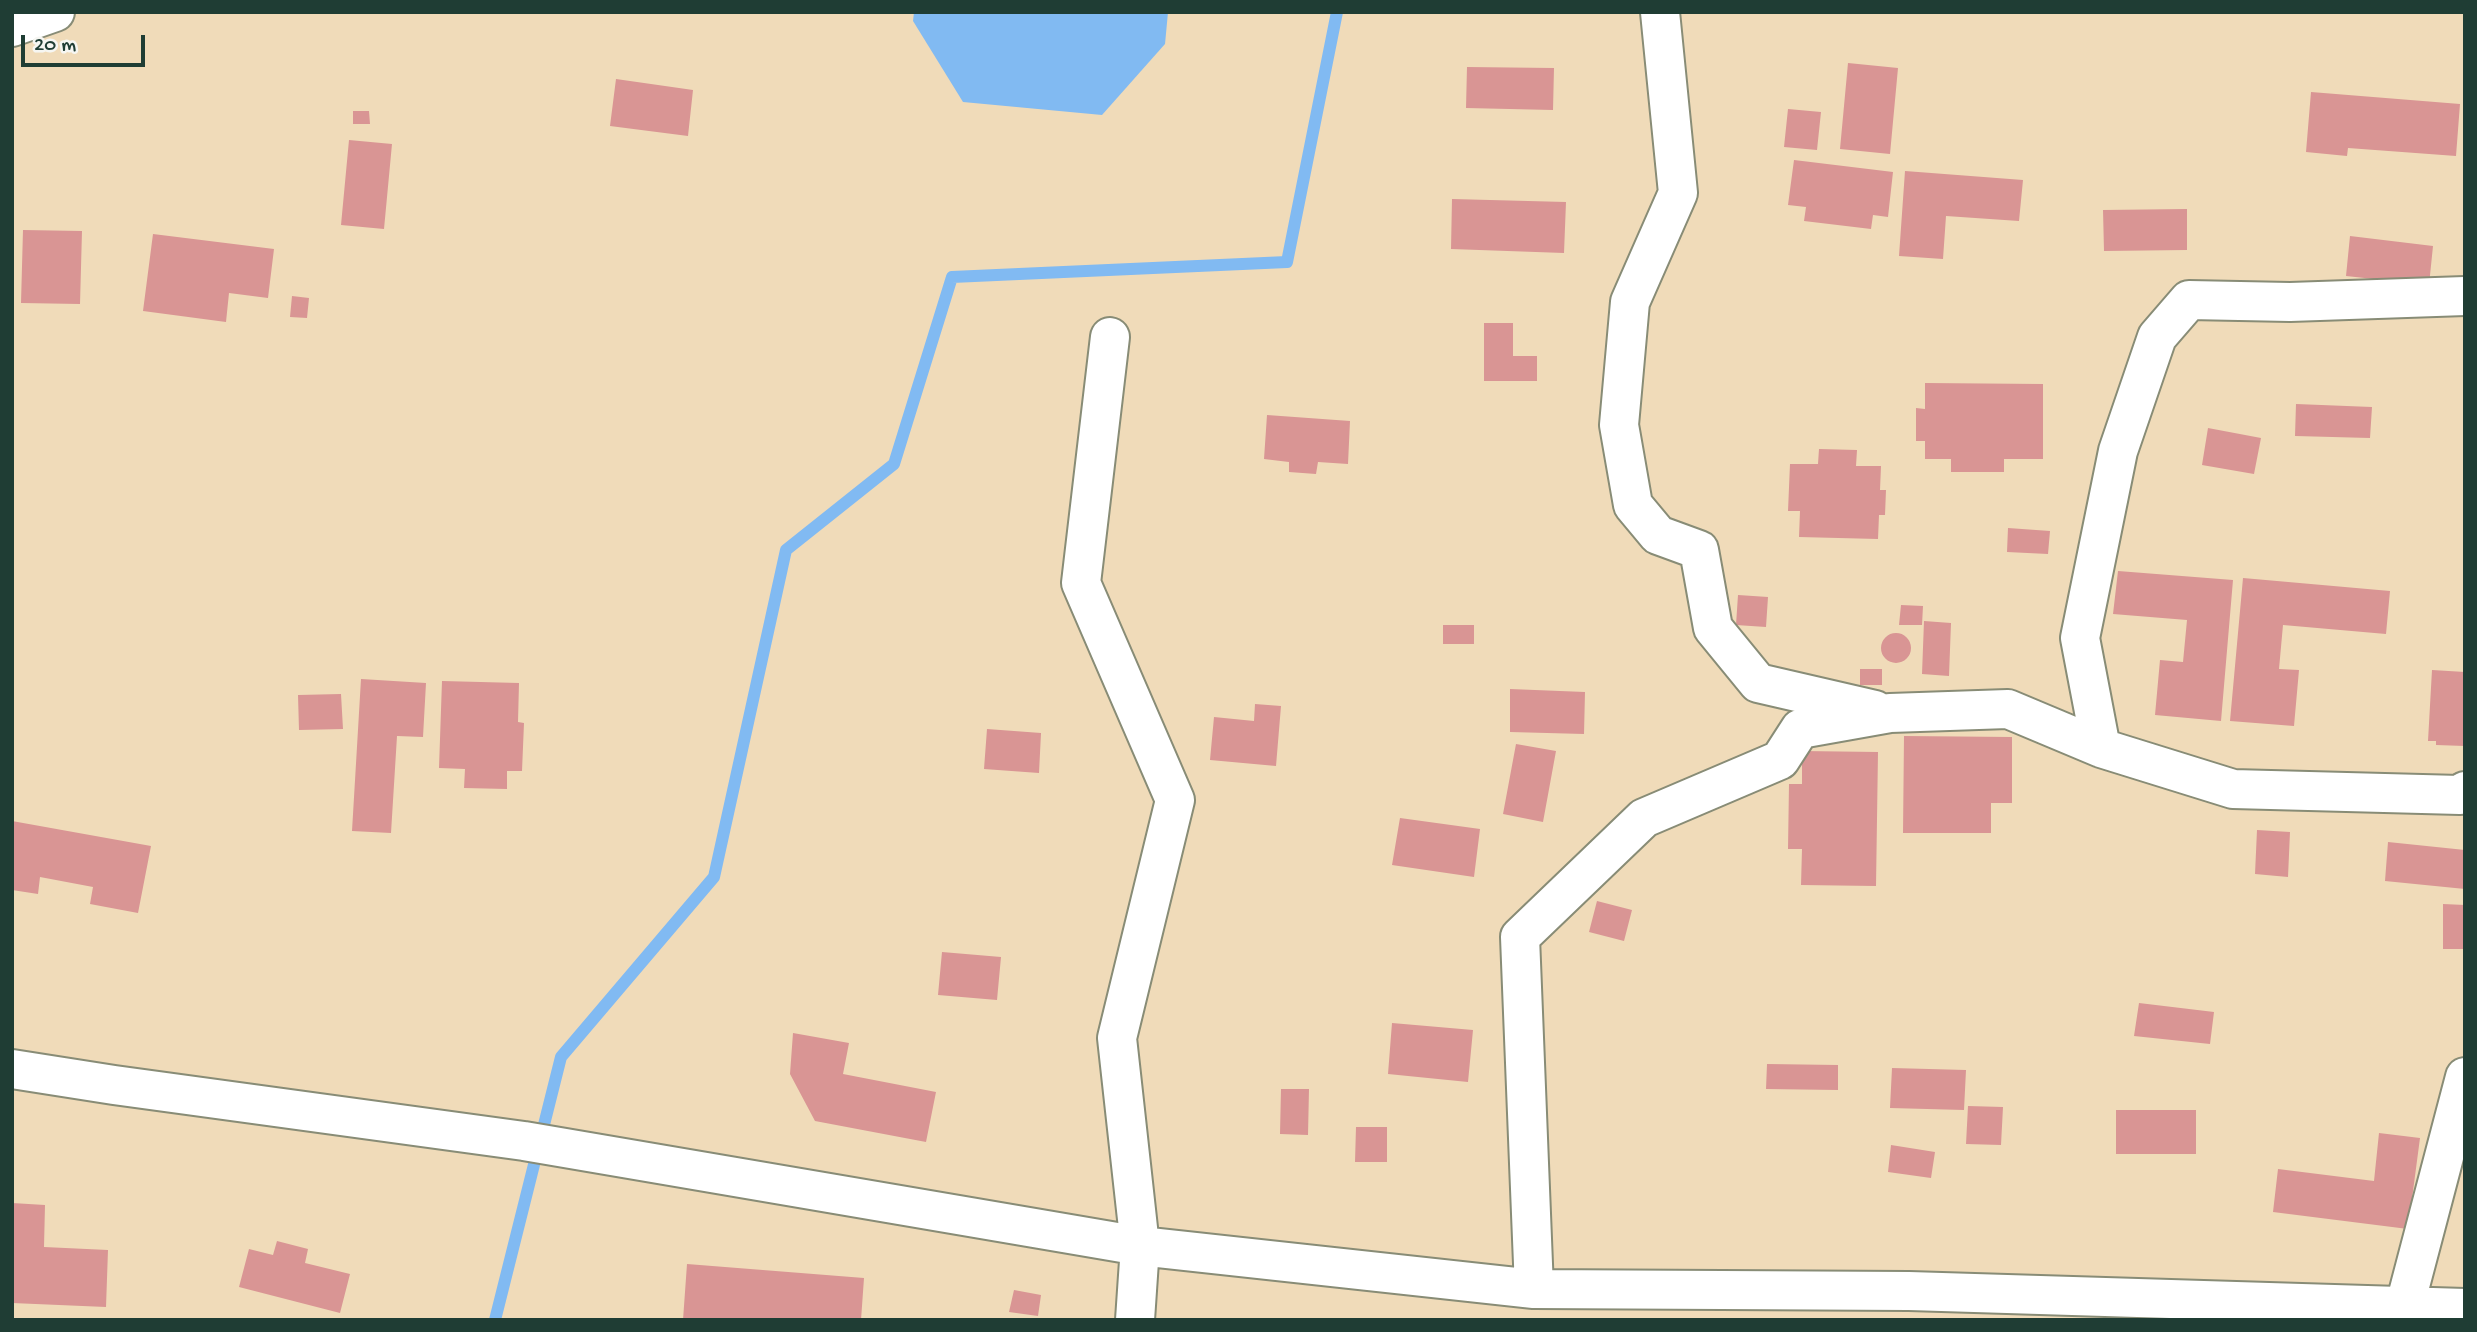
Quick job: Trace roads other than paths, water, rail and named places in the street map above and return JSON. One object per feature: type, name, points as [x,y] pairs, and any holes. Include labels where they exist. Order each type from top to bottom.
[{"type":"street","points":[[12,27],[55,12]]},
{"type":"street","points":[[1660,12],[1678,193],[1630,302],[1619,425],[1633,505],[1658,534],[1699,550],[1713,628],[1758,683],[1891,713]]},
{"type":"street","points":[[2101,748],[2080,638],[2118,451],[2157,337],[2189,300],[2290,302],[2465,296]]},
{"type":"street","points":[[1110,337],[1081,583],[1175,800],[1117,1038],[1140,1246],[1135,1320]]},
{"type":"street","points":[[1534,1289],[1520,937],[1644,818],[1780,761],[1800,729],[1891,713],[2008,709],[2101,748],[2233,789],[2460,795],[2465,791]]},
{"type":"street","points":[[12,1069],[537,1143],[1140,1246],[1534,1289],[1909,1291],[2465,1308]]},
{"type":"street","points":[[2405,1305],[2465,1077]]},
{"type":"water","points":[[914,12],[1168,12],[1165,44],[1102,115],[963,102],[913,21]]},
{"type":"waterway","points":[[495,1320],[561,1057],[714,877],[786,550],[894,464],[952,277],[1287,262],[1337,12]]}]
